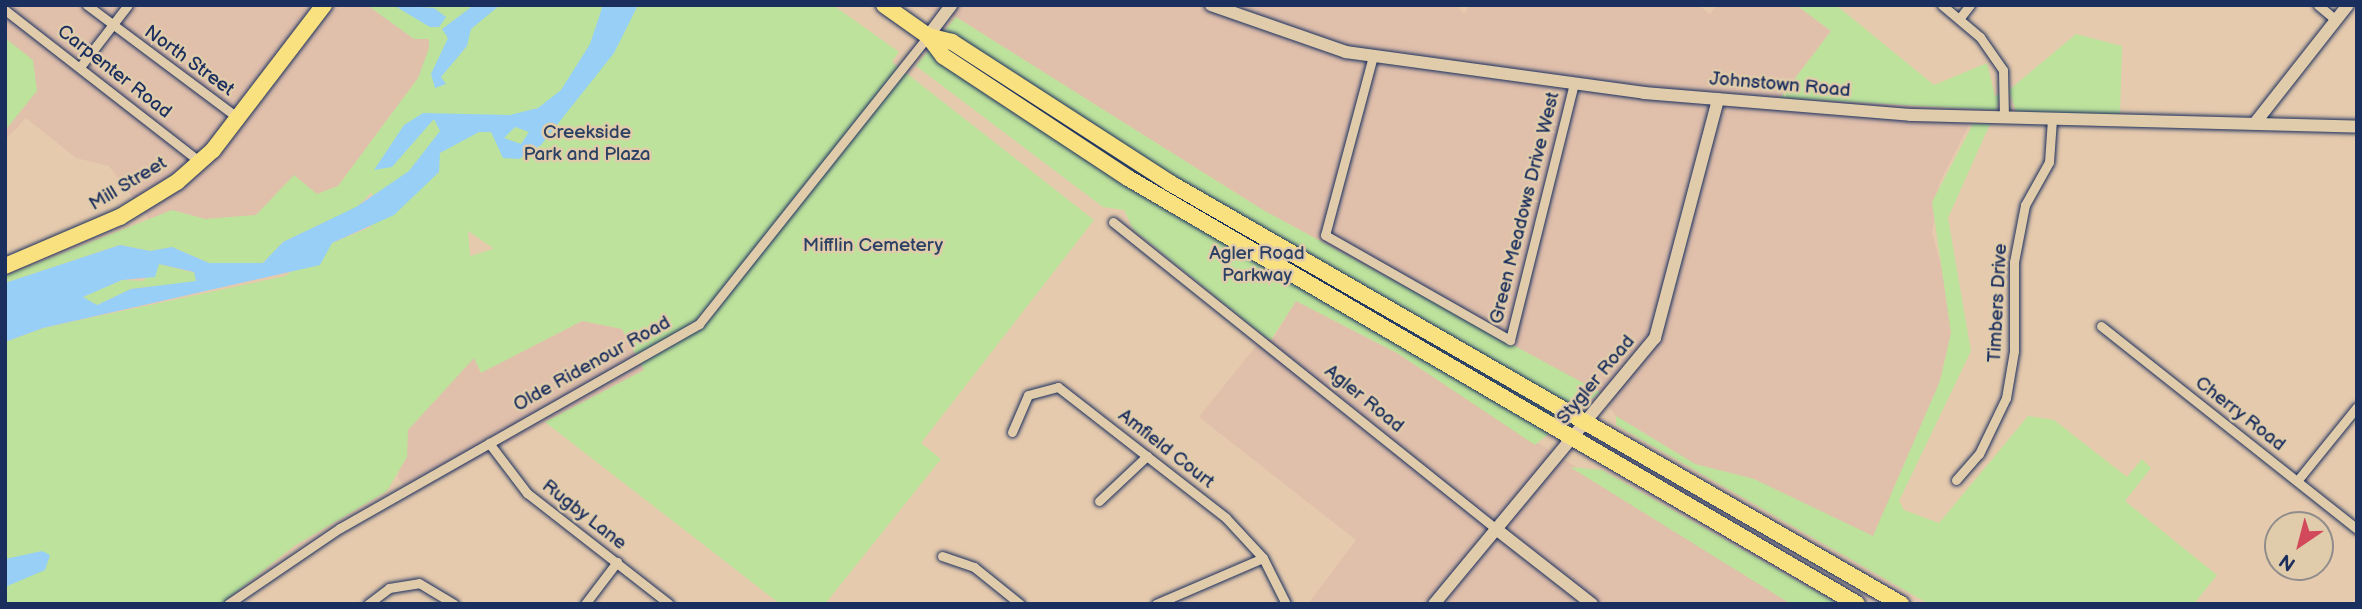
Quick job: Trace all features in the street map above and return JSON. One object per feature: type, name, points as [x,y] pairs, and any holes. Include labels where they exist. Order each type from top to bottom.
[{"type":"highway","name":"Mill Street","points":[[5,266],[120,216],[200,162],[324,5]]},
{"type":"highway","points":[[884,5],[928,36],[943,56],[1128,177],[1570,440],[1857,604]]},
{"type":"highway","points":[[928,36],[952,42],[1170,183],[1583,424],[1901,604]]},
{"type":"main road","name":"Olde Ridenour Road","points":[[928,36],[951,5]]},
{"type":"main road","name":"Johnstown Road","points":[[1211,5],[1290,36],[1373,56],[1718,99],[2004,118],[2357,127]]},
{"type":"main road","points":[[2255,123],[2348,5]]},
{"type":"main road","name":"Stygler Road","points":[[1434,604],[1655,338],[1718,99]]},
{"type":"main road","name":"Agler Road","points":[[1496,529],[1592,604]]},
{"type":"street","name":"North Street","points":[[87,5],[237,118]]},
{"type":"street","points":[[80,67],[128,5]]},
{"type":"street","points":[[1942,5],[1959,19],[2003,70],[2004,118]]},
{"type":"street","points":[[1959,19],[1970,5]]},
{"type":"street","points":[[2318,5],[2336,20]]},
{"type":"street","name":"Carpenter Road","points":[[5,10],[200,162]]},
{"type":"street","name":"Olde Ridenour Road","points":[[228,604],[288,559],[699,324],[928,36]]},
{"type":"street","name":"Green Meadows Drive West","points":[[1373,56],[1325,235],[1510,340],[1574,83]]},
{"type":"street","name":"Timbers Drive","points":[[1956,480],[1979,454],[2006,398],[2014,351],[2014,262],[2025,205],[2049,162],[2052,119]]},
{"type":"street","name":"Agler Road","points":[[1113,222],[1496,529]]},
{"type":"street","name":"Cherry Road","points":[[2101,326],[2357,529]]},
{"type":"street","name":"Amfield Court","points":[[1012,432],[1028,395],[1058,387],[1226,518],[1263,558],[1286,604]]},
{"type":"street","points":[[2297,481],[2357,407]]},
{"type":"street","name":"Rugby Lane","points":[[489,443],[527,493],[669,604]]},
{"type":"street","points":[[1099,502],[1147,456]]},
{"type":"street","points":[[942,556],[974,567],[1020,604]]},
{"type":"street","points":[[1156,604],[1263,558]]},
{"type":"street","points":[[585,604],[617,562]]},
{"type":"street","points":[[368,604],[390,588],[419,583],[454,604]]},
{"type":"shaded area","points":[[5,5],[367,5],[414,39],[430,38],[429,49],[418,78],[338,186],[317,195],[294,176],[256,215],[205,219],[172,210],[150,220],[109,166],[76,158],[26,118],[5,140]]},
{"type":"shaded area","points":[[911,5],[1456,5],[1464,14],[1470,5],[1698,5],[1710,14],[1717,5],[1796,5],[1831,31],[1781,97],[1976,111],[1939,184],[1932,233],[1948,290],[1951,333],[1940,381],[1873,537],[1754,479],[1695,464],[1616,416],[1599,392],[1263,210],[956,17]]},
{"type":"shaded area","points":[[1296,301],[1397,353],[1791,604],[1308,604],[1356,540],[1199,417],[1264,336],[1272,340]]},
{"type":"shaded area","points":[[582,321],[622,329],[644,370],[410,496],[398,477],[408,430],[474,357],[481,373]]},
{"type":"green space","points":[[367,5],[833,5],[899,52],[892,62],[1094,220],[921,443],[941,459],[825,604],[780,604],[545,422],[644,370],[622,329],[582,321],[481,373],[474,358],[408,430],[407,457],[387,491],[294,546],[221,604],[5,604],[5,342],[43,328],[285,276],[332,243],[371,227],[372,192],[357,207],[283,242],[263,263],[209,263],[172,247],[150,251],[120,245],[5,283],[5,276],[172,210],[205,219],[256,215],[294,175],[317,194],[338,186],[418,78],[429,48],[429,39],[414,39]],"holes":[[[468,231],[493,248],[470,256]]]},
{"type":"green space","points":[[1796,5],[1836,5],[1934,85],[1987,63],[1995,96],[2000,94],[1996,110],[1780,98],[1831,31]]},
{"type":"green space","name":"Agler Road Parkway","points":[[956,17],[1263,210],[1600,392],[1535,445],[1397,353],[1296,301],[1271,340],[1264,336],[1133,229],[1124,210],[1103,207],[916,66]]},
{"type":"green space","points":[[2076,34],[2122,46],[2120,116],[2016,111],[2009,90]]},
{"type":"green space","points":[[5,38],[33,60],[37,91],[7,128]]},
{"type":"green space","points":[[1973,124],[1990,124],[1948,218],[1971,351],[1899,501],[1904,510],[1939,523],[2028,416],[2054,420],[2127,477],[2142,459],[2151,468],[2125,501],[2217,575],[2194,604],[1929,604],[1616,425],[1616,416],[1695,464],[1754,479],[1873,536],[1940,381],[1951,333],[1932,202]]},
{"type":"green space","points":[[159,264],[195,273],[196,282],[131,289],[97,305],[82,297],[122,280],[143,281]]},
{"type":"green space","points":[[1570,467],[1602,470],[1838,604],[1791,604]]},
{"type":"water","points":[[393,5],[434,8],[446,17],[439,27],[430,27]]},
{"type":"water","points":[[474,5],[500,5],[471,29],[467,46],[441,77],[446,84],[435,88],[431,74],[448,38],[442,29]]},
{"type":"water","points":[[603,5],[638,5],[614,53],[541,145],[519,159],[503,158],[491,132],[479,132],[440,153],[439,172],[394,215],[332,243],[320,265],[43,328],[5,342],[5,283],[120,245],[150,251],[172,247],[209,263],[263,263],[283,242],[356,207],[409,171],[440,131],[434,119],[392,167],[374,170],[404,125],[423,113],[510,115],[538,108],[561,90],[590,44]],"holes":[[[515,127],[529,132],[521,144],[504,138]],[[159,264],[194,272],[196,281],[131,289],[97,305],[83,297],[122,280],[155,277]]]},
{"type":"water","points":[[42,551],[50,555],[45,570],[5,587],[5,559]]},
{"type":"park label","name":"Creekside Park and Plaza","points":[[587,144]]},
{"type":"park label","name":"Mifflin Cemetery","points":[[873,246]]}]
